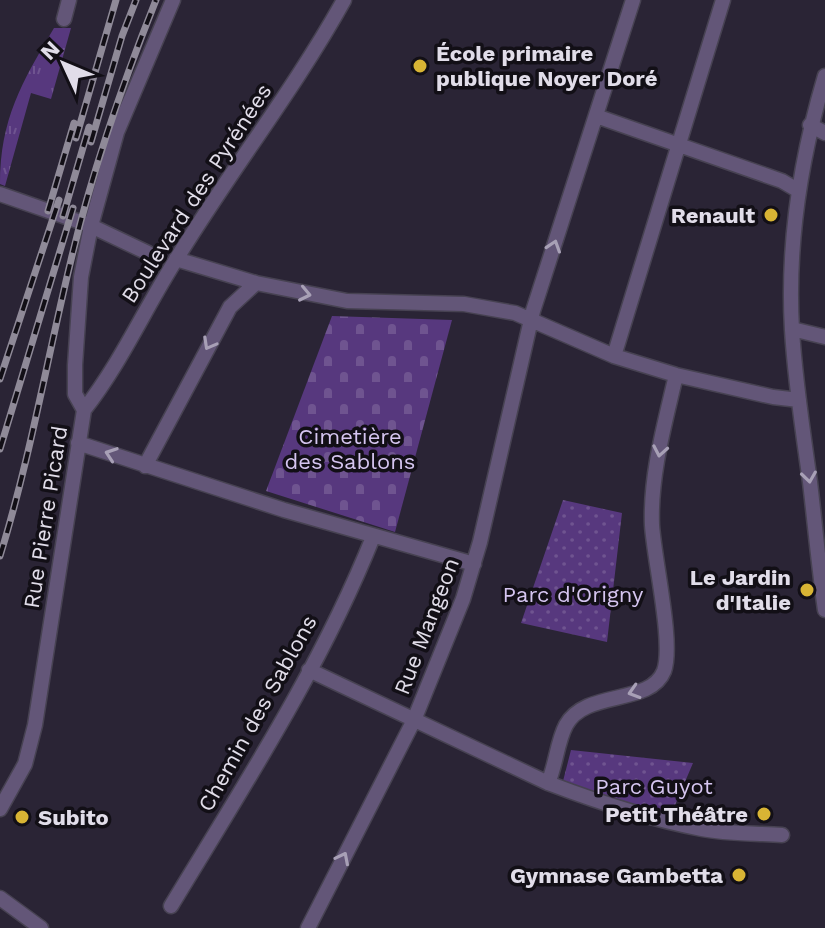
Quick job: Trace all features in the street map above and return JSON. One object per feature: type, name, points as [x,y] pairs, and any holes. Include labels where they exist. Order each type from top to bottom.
[{"type":"street","points":[[64,19],[69,0]]},
{"type":"street","name":"Rue Pierre Picard","points":[[0,809],[25,764],[35,725],[84,410],[75,394],[75,365],[81,277],[91,226],[117,132],[173,0]]},
{"type":"street","name":"Boulevard des Pyrénées","points":[[84,410],[101,389],[176,259],[319,44],[344,0]]},
{"type":"street","name":"Rue Mangeon","points":[[308,928],[414,720],[463,599],[531,321],[633,0]]},
{"type":"street","points":[[614,356],[723,0]]},
{"type":"street","points":[[825,76],[810,125],[799,191],[792,284],[792,329],[799,400],[825,610]]},
{"type":"street","points":[[596,116],[782,181],[799,191]]},
{"type":"street","points":[[810,125],[825,133]]},
{"type":"street","points":[[0,194],[91,226],[148,253]]},
{"type":"street","points":[[176,259],[256,283],[347,301],[475,305],[515,313],[614,356],[676,375],[799,400]]},
{"type":"street","points":[[145,466],[230,307],[256,283]]},
{"type":"street","points":[[792,329],[825,337]]},
{"type":"street","points":[[548,783],[566,725],[577,712],[603,701],[645,690],[663,673],[668,650],[652,522],[658,455],[676,375]]},
{"type":"street","points":[[78,443],[373,537],[474,564]]},
{"type":"street","name":"Chemin des Sablons","points":[[171,906],[309,670],[373,537]]},
{"type":"street","points":[[309,670],[548,783],[633,813],[705,830],[782,835]]},
{"type":"street","points":[[0,918],[6,902],[41,928]]},
{"type":"green space","points":[[54,28],[71,28],[51,99],[31,93],[5,186],[0,184],[1,161],[9,120],[23,84]]},
{"type":"green space","name":"Cimetière des Sablons","points":[[332,316],[452,320],[395,532],[266,491]]},
{"type":"green space","name":"Parc d'Origny","points":[[563,500],[622,513],[607,642],[521,623]]},
{"type":"green space","name":"Parc Guyot","points":[[571,750],[693,763],[670,817],[562,785]]},
{"type":"railway","points":[[76,138],[116,0]]},
{"type":"railway","points":[[91,142],[122,36],[136,0]]},
{"type":"railway","points":[[0,556],[88,194],[156,0]]},
{"type":"railway","points":[[48,211],[74,123]]},
{"type":"railway","points":[[63,216],[89,127]]},
{"type":"railway","points":[[0,379],[59,200]]},
{"type":"railway","points":[[0,449],[73,208]]},
{"type":"place","name":"École primaire publique Noyer Doré","points":[[420,66]]},
{"type":"place","name":"Renault","points":[[771,215]]},
{"type":"place","name":"Le Jardin d'Italie","points":[[807,590]]},
{"type":"place","name":"Petit Théâtre","points":[[764,814]]},
{"type":"place","name":"Subito","points":[[22,817]]},
{"type":"place","name":"Gymnase Gambetta","points":[[739,875]]}]
